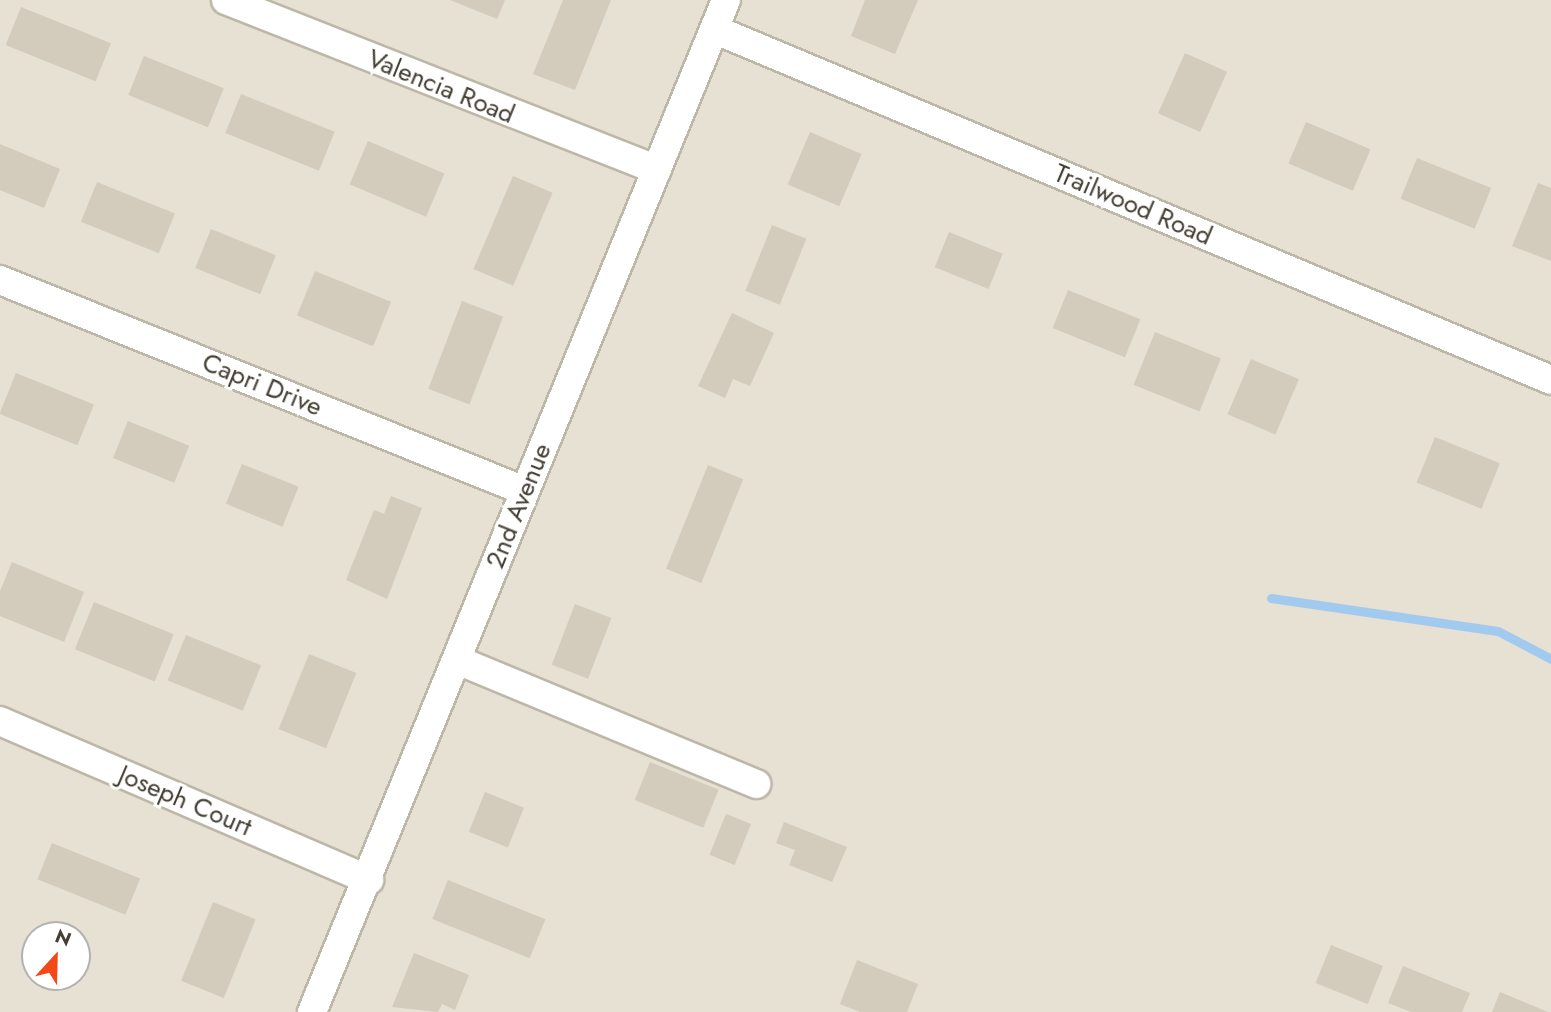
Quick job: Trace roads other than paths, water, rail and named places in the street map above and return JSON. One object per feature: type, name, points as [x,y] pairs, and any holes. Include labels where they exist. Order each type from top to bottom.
[{"type":"street","name":"Valencia Road","points":[[226,0],[657,170]]},
{"type":"street","name":"2nd Avenue","points":[[312,1012],[369,880],[726,0]]},
{"type":"street","name":"Trailwood Road","points":[[716,30],[1551,380]]},
{"type":"street","name":"Capri Drive","points":[[0,280],[525,491]]},
{"type":"street","points":[[457,660],[756,784]]},
{"type":"street","name":"Joseph Court","points":[[0,721],[369,880]]},
{"type":"waterway","points":[[1271,598],[1498,631],[1551,659]]}]
